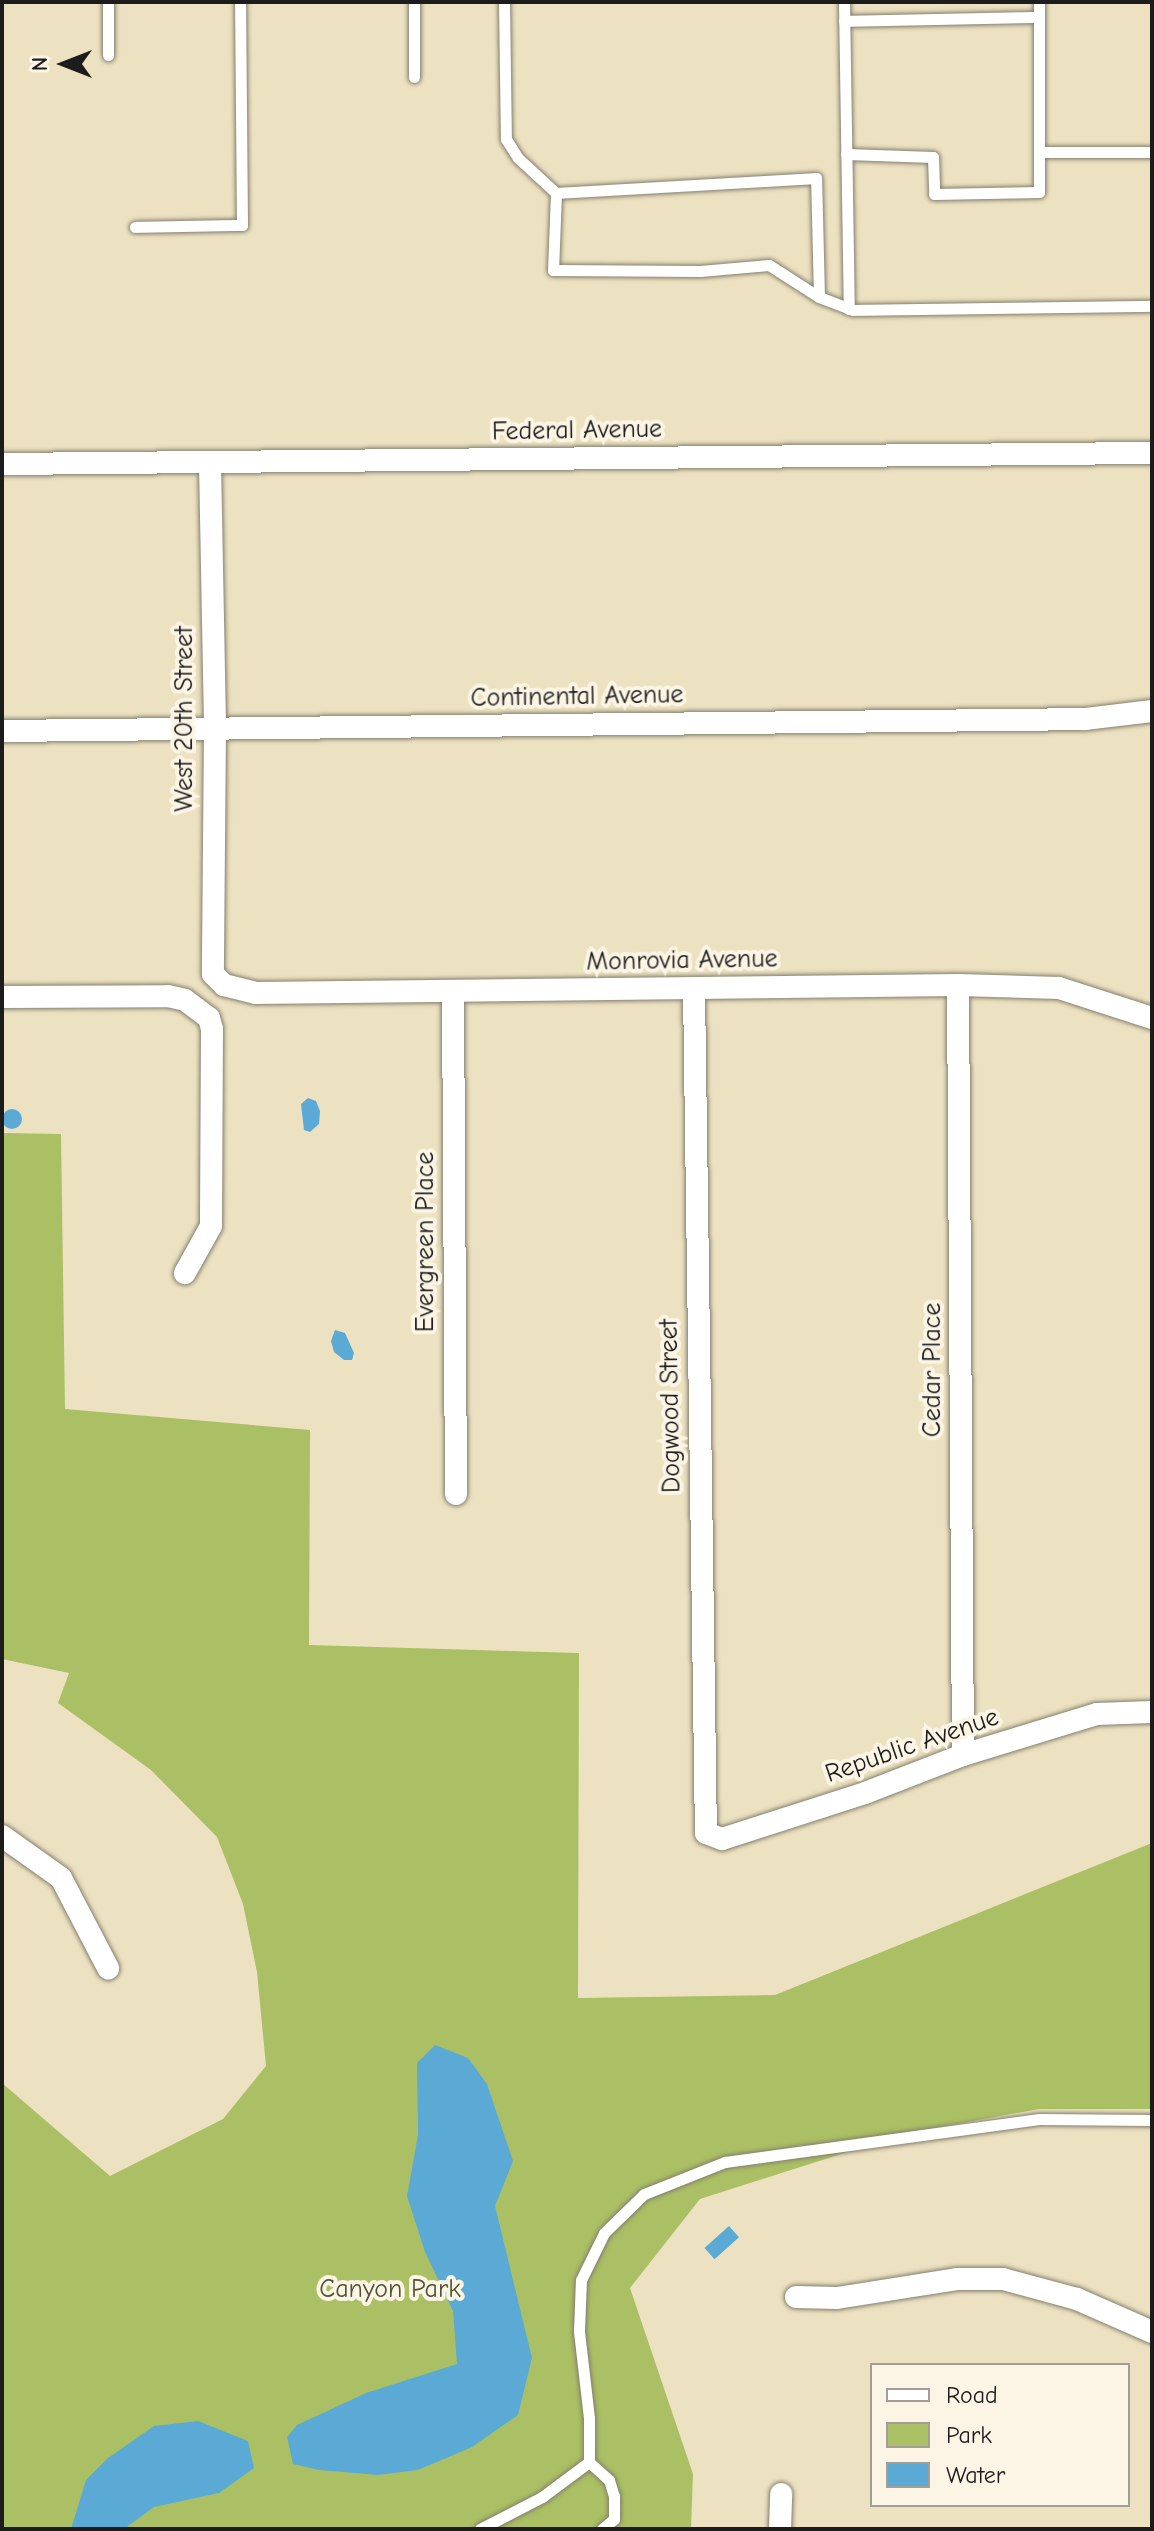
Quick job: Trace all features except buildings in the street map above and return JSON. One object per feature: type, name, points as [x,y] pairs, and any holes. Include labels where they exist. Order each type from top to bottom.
[{"type":"street","name":"Federal Avenue","points":[[2,464],[1152,453]]},
{"type":"street","name":"West 20th Street","points":[[210,463],[215,729],[213,974]]},
{"type":"street","name":"Continental Avenue","points":[[2,731],[1085,719],[1152,711]]},
{"type":"street","name":"Monrovia Avenue","points":[[213,974],[224,985],[255,993],[958,985],[1059,988],[1152,1018]]},
{"type":"street","name":"Cedar Place","points":[[958,985],[963,1755]]},
{"type":"street","name":"Dogwood Street","points":[[694,989],[704,1821]]},
{"type":"street","name":"Evergreen Place","points":[[453,991],[456,1494]]},
{"type":"street","points":[[2,997],[168,996],[196,1006],[209,1018],[212,1029],[211,1226],[185,1273]]},
{"type":"street","name":"Republic Avenue","points":[[704,1821],[706,1833],[722,1839],[865,1793],[963,1755],[1097,1714],[1152,1712]]},
{"type":"street","points":[[2,1836],[61,1878],[108,1968]]},
{"type":"street","points":[[796,2297],[837,2298],[957,2279],[1003,2279],[1077,2299],[1152,2332]]},
{"type":"street","points":[[780,2529],[781,2494]]},
{"type":"lane","points":[[108,2],[108,55]]},
{"type":"lane","points":[[135,227],[242,225],[240,2]]},
{"type":"lane","points":[[414,2],[414,77]]},
{"type":"lane","points":[[504,2],[506,139],[518,158],[556,193],[816,178],[819,297]]},
{"type":"lane","points":[[844,2],[849,309]]},
{"type":"lane","points":[[846,154],[933,157],[934,194],[1039,192],[1039,2]]},
{"type":"lane","points":[[844,21],[1039,17]]},
{"type":"lane","points":[[1039,152],[1152,152]]},
{"type":"lane","points":[[556,193],[553,270],[700,271],[769,265],[819,297],[849,309],[1152,306]]},
{"type":"lane","points":[[602,2529],[614,2519],[614,2496],[609,2480],[589,2462],[589,2418],[579,2331],[581,2280],[604,2233],[644,2194],[725,2162],[1039,2119],[1152,2120]]},
{"type":"lane","points":[[480,2529],[542,2497],[589,2462]]},
{"type":"green space","name":"Canyon Park","points":[[2,1133],[61,1134],[65,1409],[310,1430],[309,1645],[579,1653],[578,1998],[775,1995],[1152,1843],[1152,2109],[1039,2109],[907,2133],[700,2199],[630,2288],[693,2474],[691,2529],[2,2529],[2,2083],[110,2176],[223,2119],[266,2066],[257,1972],[243,1904],[217,1837],[151,1770],[58,1703],[69,1673],[2,1659]]},
{"type":"water","points":[[308,1098],[316,1101],[320,1111],[319,1124],[310,1132],[304,1130],[301,1104]]},
{"type":"water","points":[[12,1109],[19,1112],[22,1119],[19,1126],[12,1129],[5,1126],[2,1119],[5,1112]]},
{"type":"water","points":[[335,1330],[345,1333],[354,1353],[352,1360],[344,1360],[334,1352],[331,1341]]},
{"type":"water","points":[[435,2045],[468,2058],[487,2084],[513,2161],[495,2206],[532,2358],[518,2415],[472,2447],[418,2470],[378,2475],[319,2470],[293,2464],[287,2437],[297,2425],[366,2393],[457,2364],[453,2311],[425,2252],[407,2196],[418,2135],[417,2063]]},
{"type":"water","points":[[729,2226],[739,2237],[715,2259],[704,2248]]},
{"type":"water","points":[[198,2421],[248,2441],[254,2468],[219,2493],[154,2507],[124,2529],[71,2529],[86,2480],[108,2458],[154,2426]]}]
